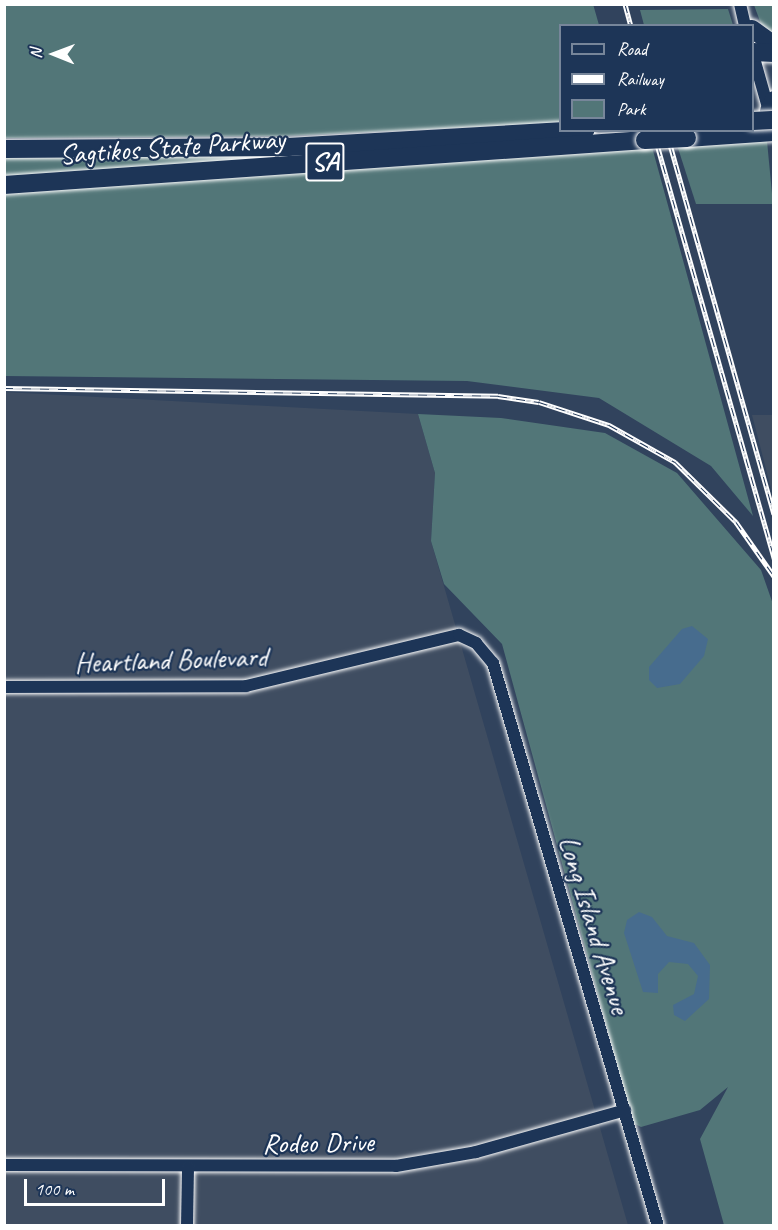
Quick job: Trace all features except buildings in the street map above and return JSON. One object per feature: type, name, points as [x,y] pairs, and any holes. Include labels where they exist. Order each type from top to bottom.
[{"type":"highway","points":[[754,28],[774,45]]},
{"type":"highway","points":[[754,54],[774,53]]},
{"type":"highway","points":[[754,54],[774,60]]},
{"type":"highway","name":"Sagtikos State Parkway","points":[[759,127],[772,114]]},
{"type":"highway","name":"Sagtikos State Parkway","points":[[4,149],[288,147],[559,132]]},
{"type":"highway","name":"Sagtikos State Parkway","points":[[4,185],[687,138],[726,132]]},
{"type":"street","points":[[754,57],[772,114]]},
{"type":"street","name":"Heartland Boulevard","points":[[4,687],[246,686],[459,635],[476,643]]},
{"type":"street","name":"Long Island Avenue","points":[[476,643],[493,663],[658,1226]]},
{"type":"street","name":"Rodeo Drive","points":[[4,1165],[396,1166],[476,1152],[625,1110]]},
{"type":"street","points":[[187,1226],[188,1167]]},
{"type":"shaded area","points":[[4,392],[418,414],[435,473],[431,541],[628,1225],[5,1225]]},
{"type":"shaded area","points":[[752,415],[773,415],[773,496]]},
{"type":"green space","points":[[593,4],[599,24],[559,24],[559,123],[286,136],[5,138],[5,5]]},
{"type":"green space","points":[[754,5],[773,5],[773,39],[761,24]]},
{"type":"green space","points":[[728,9],[733,24],[644,24],[640,10]]},
{"type":"green space","points":[[767,141],[773,204],[696,204],[677,145]]},
{"type":"green space","points":[[652,147],[753,516],[711,466],[599,398],[467,381],[5,376],[4,192]]},
{"type":"green space","points":[[314,154],[313,159],[5,177],[4,156]]},
{"type":"green space","points":[[418,414],[501,418],[605,433],[677,473],[761,570],[774,607],[773,1225],[724,1225],[700,1139],[728,1087],[700,1110],[641,1127],[633,1123],[502,644],[444,584],[431,541],[435,473]]},
{"type":"water","points":[[692,626],[708,639],[704,656],[680,684],[657,688],[649,680],[649,667],[682,629]]},
{"type":"water","points":[[639,912],[652,917],[667,936],[694,943],[710,965],[709,999],[685,1021],[674,1015],[673,1005],[694,994],[698,976],[688,964],[669,962],[658,974],[658,993],[643,992],[624,933],[627,920]]},
{"type":"railway","points":[[625,4],[630,24]]},
{"type":"railway","points":[[654,132],[774,559]]},
{"type":"railway","points":[[667,132],[774,514]]},
{"type":"railway","points":[[4,388],[498,396],[539,402],[609,425],[675,462],[736,522],[774,576]]}]
